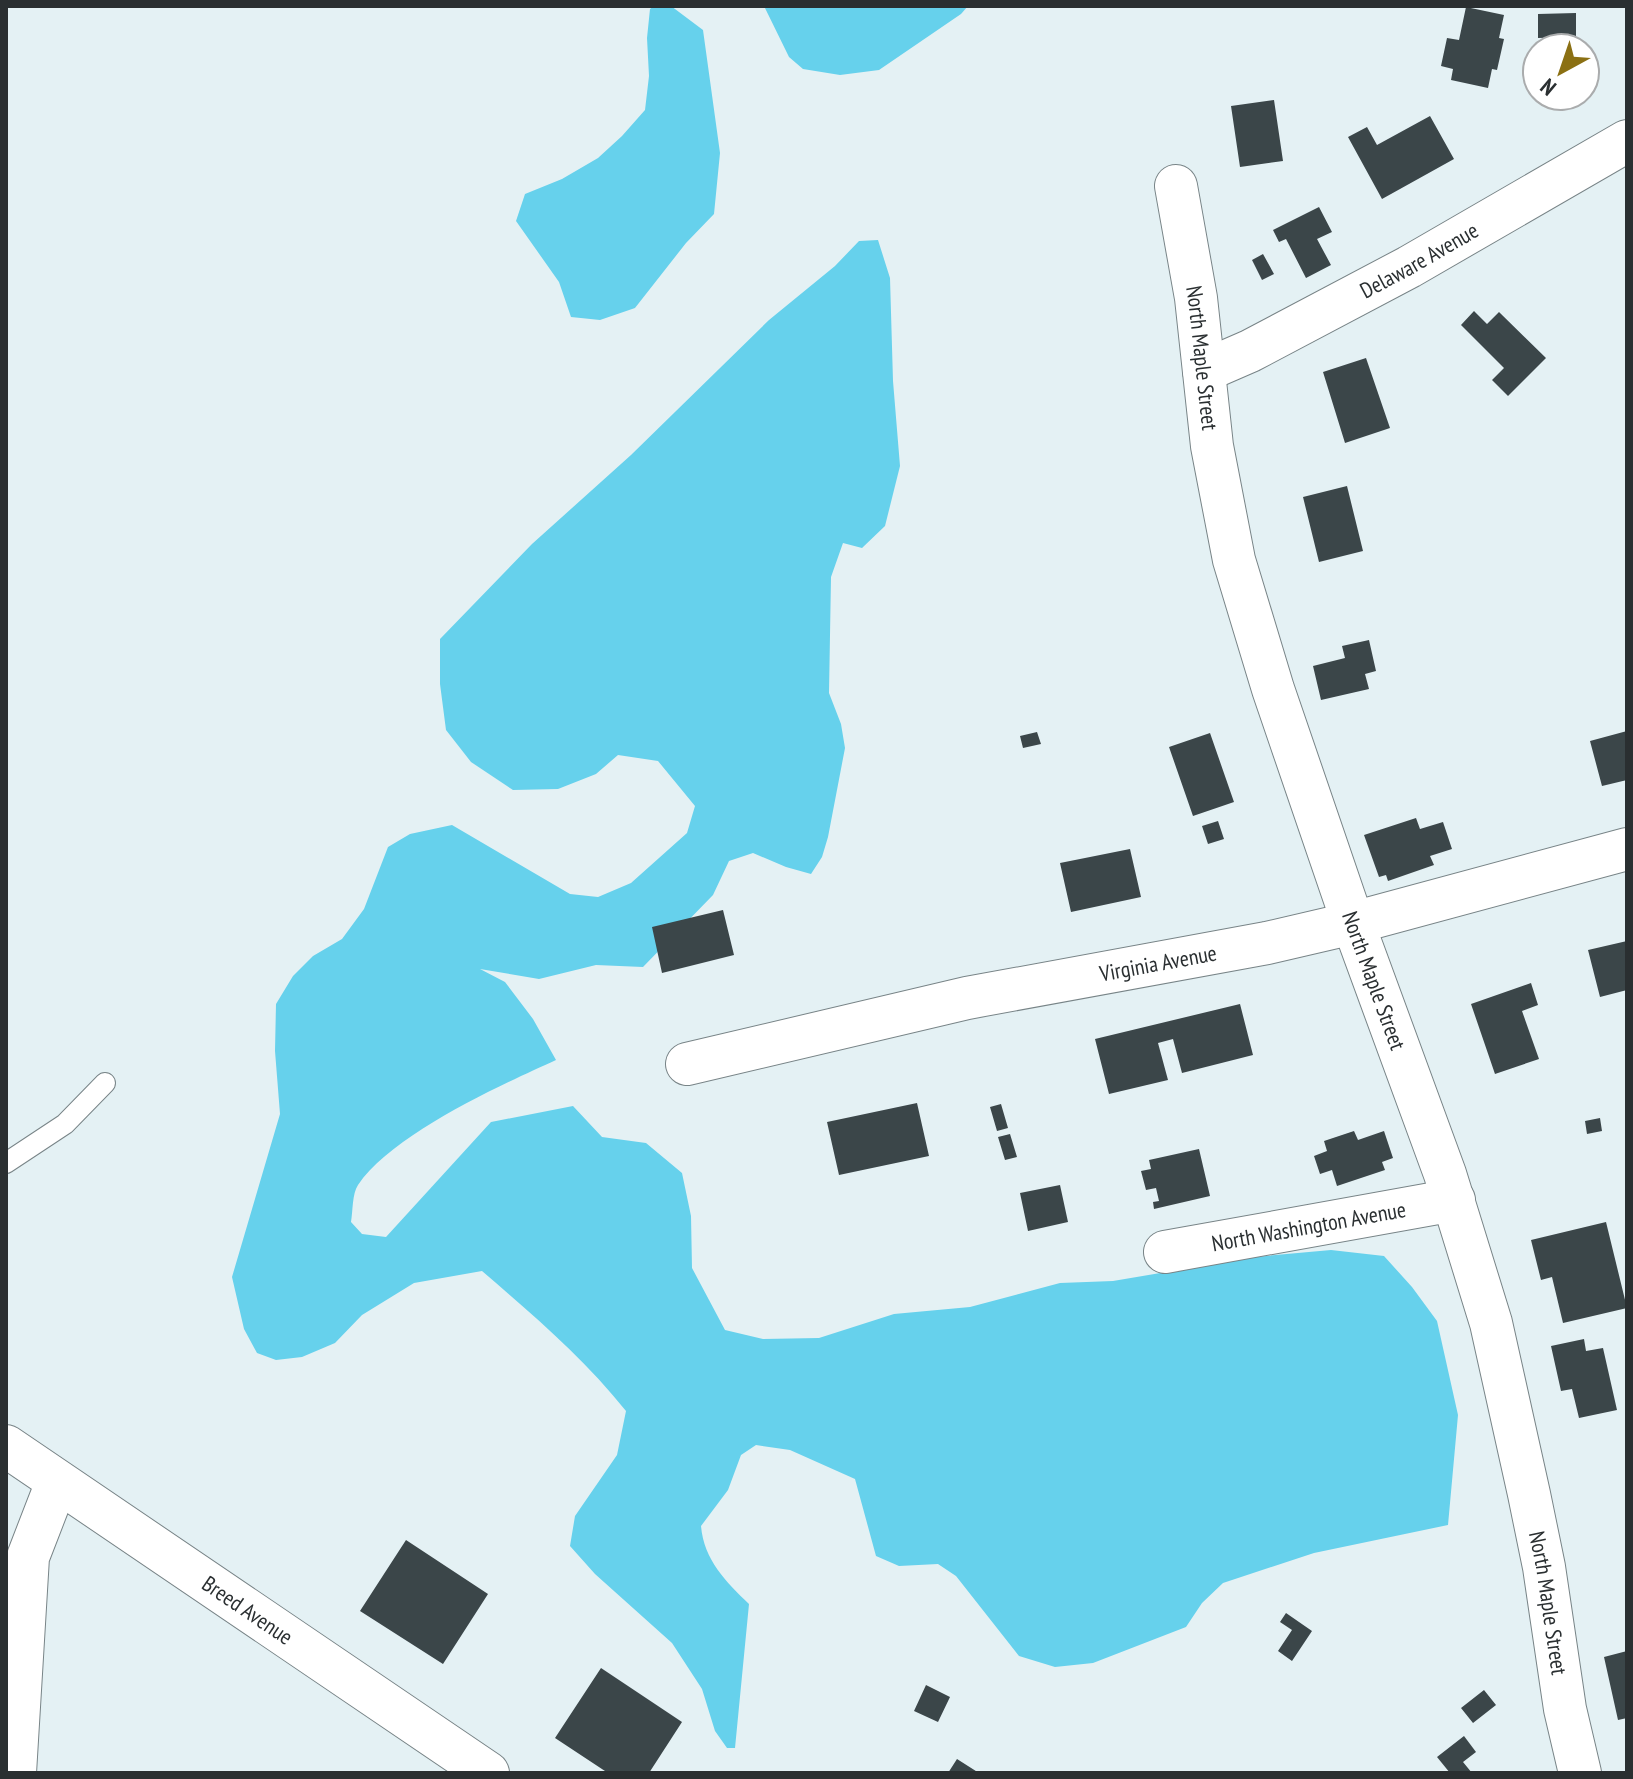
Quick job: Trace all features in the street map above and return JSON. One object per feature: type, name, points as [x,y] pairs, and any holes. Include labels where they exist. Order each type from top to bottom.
[{"type":"street","name":"Delaware Avenue","points":[[1204,371],[1250,351],[1409,267],[1627,141]]},
{"type":"street","name":"North Maple Street","points":[[1176,186],[1196,298],[1206,410],[1220,497],[1245,599],[1353,923],[1454,1200],[1491,1323],[1544,1567],[1565,1709],[1580,1773]]},
{"type":"street","name":"Virginia Avenue","points":[[687,1064],[967,998],[1267,943],[1627,849]]},
{"type":"street","name":"North Washington Avenue","points":[[1165,1252],[1454,1200]]},
{"type":"street","name":"Breed Avenue","points":[[6,1446],[488,1773]]},
{"type":"street","points":[[15,1773],[28,1557],[57,1482]]},
{"type":"lane","points":[[6,1163],[65,1124],[105,1083]]},
{"type":"shaded area","points":[[654,6],[671,6],[703,30],[720,153],[714,214],[686,243],[635,308],[600,320],[571,317],[559,282],[516,221],[525,194],[562,179],[598,158],[645,110],[649,76],[647,38],[650,9]]},
{"type":"shaded area","points":[[764,6],[968,6],[961,14],[879,70],[840,75],[803,69],[789,57]]},
{"type":"shaded area","points":[[878,240],[890,278],[893,381],[900,466],[885,526],[862,548],[843,543],[831,577],[829,693],[841,724],[845,748],[822,857],[811,874],[753,853],[729,861],[713,895],[643,967],[596,965],[539,979],[480,969],[505,982],[533,1019],[556,1060],[449,1113],[396,1148],[374,1166],[358,1185],[351,1222],[362,1234],[386,1237],[491,1122],[573,1106],[602,1137],[646,1143],[682,1173],[691,1216],[692,1268],[725,1330],[763,1339],[819,1338],[894,1314],[970,1307],[1060,1283],[1113,1281],[1255,1257],[1331,1250],[1384,1256],[1437,1321],[1458,1415],[1448,1525],[1314,1553],[1223,1583],[1202,1603],[1186,1627],[1093,1663],[1055,1667],[1019,1656],[956,1576],[938,1564],[899,1566],[876,1556],[855,1479],[790,1450],[756,1445],[741,1455],[728,1490],[701,1526],[711,1560],[724,1579],[749,1604],[735,1748],[727,1748],[715,1731],[702,1689],[672,1643],[595,1574],[570,1546],[575,1516],[617,1455],[626,1411],[557,1338],[482,1271],[414,1283],[362,1315],[335,1343],[302,1357],[276,1360],[257,1353],[244,1329],[232,1277],[280,1114],[275,1051],[276,1004],[293,976],[313,956],[342,939],[364,909],[388,847],[410,834],[452,825],[570,894],[598,897],[631,883],[687,833],[695,806],[658,761],[618,755],[596,774],[558,789],[513,790],[471,762],[446,730],[440,684],[440,639],[532,544],[631,455],[769,320],[835,266],[859,241]]},
{"type":"building","points":[[1466,7],[1504,15],[1499,38],[1504,39],[1497,70],[1492,69],[1488,88],[1451,80],[1453,69],[1441,66],[1447,38],[1459,40]]},
{"type":"building","points":[[1576,13],[1576,32],[1538,32],[1538,14]]},
{"type":"building","points":[[1274,100],[1283,161],[1240,167],[1231,106]]},
{"type":"building","points":[[1430,116],[1454,159],[1382,199],[1348,137],[1367,127],[1377,145]]},
{"type":"building","points":[[1319,207],[1332,232],[1317,239],[1331,265],[1306,278],[1286,239],[1279,242],[1273,230]]},
{"type":"building","points":[[1263,254],[1274,274],[1262,280],[1252,260]]},
{"type":"building","points":[[1474,311],[1487,324],[1499,312],[1546,358],[1508,396],[1492,380],[1504,368],[1461,325]]},
{"type":"building","points":[[1366,358],[1390,428],[1345,443],[1323,372]]},
{"type":"building","points":[[1347,486],[1363,551],[1319,562],[1303,497]]},
{"type":"building","points":[[1369,640],[1376,671],[1365,674],[1369,689],[1321,700],[1313,666],[1345,658],[1342,646]]},
{"type":"building","points":[[1627,731],[1627,780],[1602,786],[1590,741]]},
{"type":"building","points":[[1037,732],[1041,744],[1023,748],[1020,736]]},
{"type":"building","points":[[1210,733],[1234,802],[1193,816],[1169,747]]},
{"type":"building","points":[[1416,818],[1420,829],[1443,822],[1452,849],[1430,856],[1434,865],[1388,881],[1386,875],[1379,877],[1364,835]]},
{"type":"building","points":[[1218,821],[1224,839],[1208,844],[1202,826]]},
{"type":"building","points":[[1130,849],[1141,897],[1071,912],[1060,863]]},
{"type":"building","points":[[723,910],[734,955],[662,973],[652,927]]},
{"type":"building","points":[[1627,941],[1627,990],[1600,997],[1588,950]]},
{"type":"building","points":[[1531,983],[1538,1005],[1522,1011],[1539,1059],[1495,1074],[1471,1004]]},
{"type":"building","points":[[1240,1004],[1253,1055],[1182,1073],[1173,1039],[1158,1043],[1168,1080],[1109,1094],[1095,1039]]},
{"type":"building","points":[[917,1103],[929,1156],[839,1175],[827,1122]]},
{"type":"building","points":[[1001,1104],[1008,1128],[997,1131],[990,1107]]},
{"type":"building","points":[[1600,1118],[1602,1131],[1587,1134],[1585,1121]]},
{"type":"building","points":[[1354,1131],[1358,1140],[1384,1131],[1393,1158],[1382,1162],[1385,1170],[1337,1186],[1332,1170],[1320,1174],[1314,1156],[1327,1151],[1324,1141]]},
{"type":"building","points":[[1010,1134],[1017,1157],[1005,1160],[998,1137]]},
{"type":"building","points":[[1199,1149],[1210,1196],[1154,1209],[1153,1202],[1159,1201],[1156,1188],[1146,1190],[1141,1171],[1151,1169],[1149,1160]]},
{"type":"building","points":[[1060,1185],[1068,1222],[1028,1231],[1020,1193]]},
{"type":"building","points":[[1606,1222],[1627,1308],[1563,1323],[1552,1277],[1541,1280],[1531,1240]]},
{"type":"building","points":[[1584,1339],[1586,1351],[1603,1348],[1617,1410],[1579,1418],[1572,1389],[1561,1391],[1551,1346]]},
{"type":"building","points":[[406,1540],[488,1594],[443,1664],[360,1611]]},
{"type":"building","points":[[1286,1613],[1312,1631],[1292,1661],[1278,1651],[1292,1630],[1280,1622]]},
{"type":"building","points":[[1627,1651],[1627,1718],[1618,1720],[1604,1657]]},
{"type":"building","points":[[601,1668],[682,1722],[649,1773],[608,1773],[555,1738]]},
{"type":"building","points":[[926,1685],[950,1697],[938,1722],[914,1711]]},
{"type":"building","points":[[1484,1690],[1496,1705],[1473,1723],[1461,1708]]},
{"type":"building","points":[[1464,1736],[1476,1752],[1463,1762],[1472,1773],[1450,1773],[1437,1757]]},
{"type":"building","points":[[957,1759],[979,1773],[948,1773]]}]
